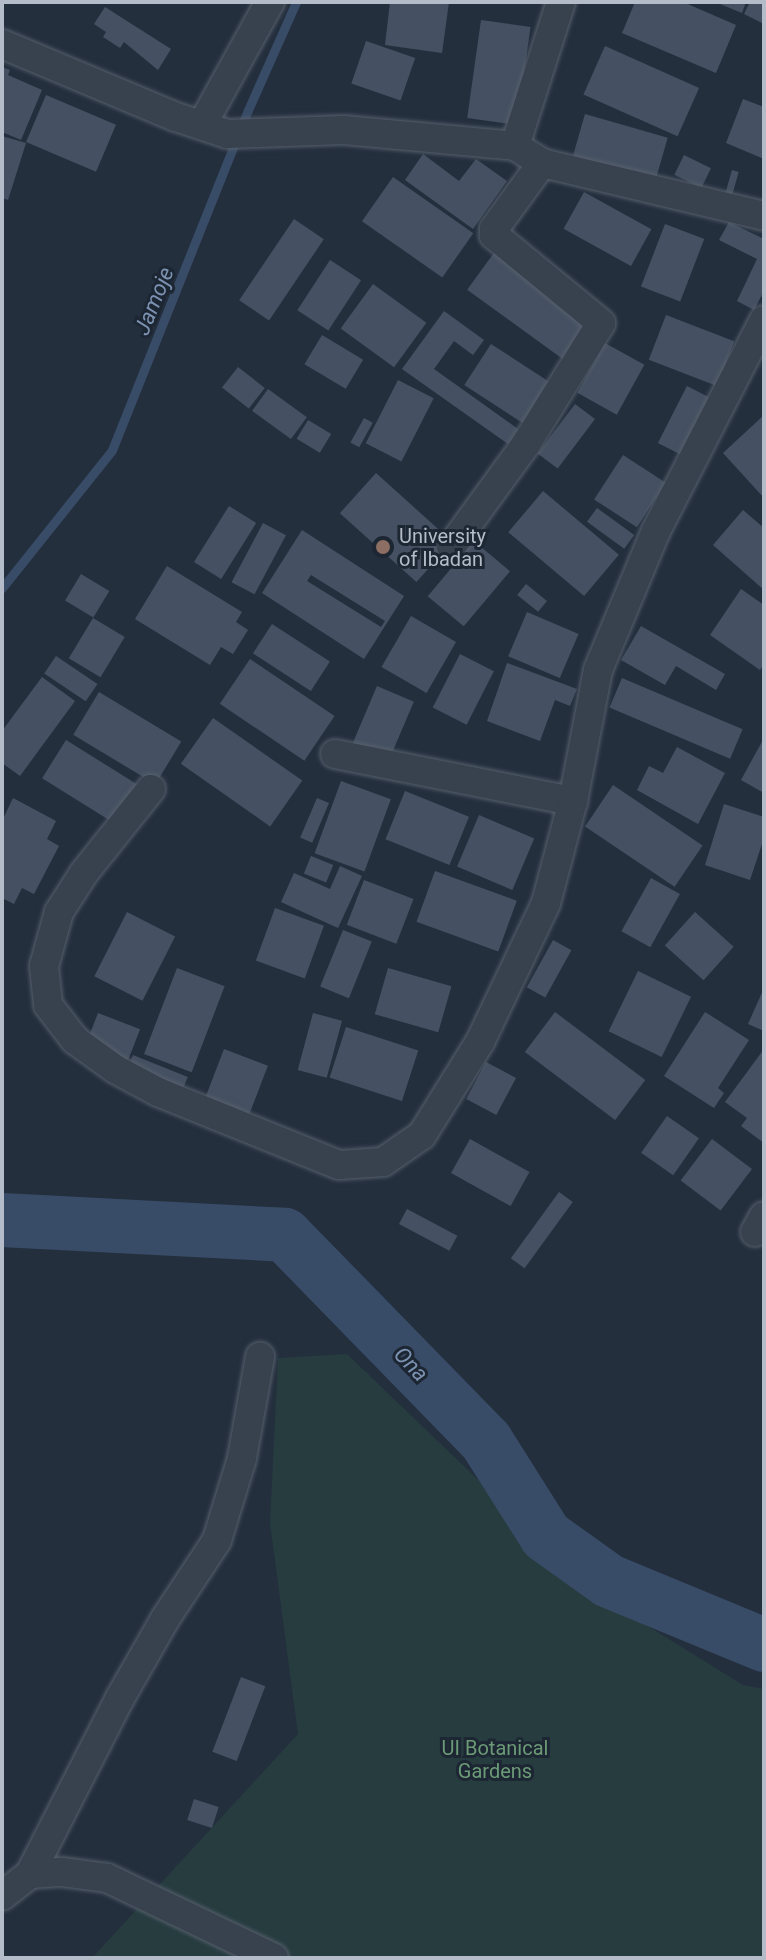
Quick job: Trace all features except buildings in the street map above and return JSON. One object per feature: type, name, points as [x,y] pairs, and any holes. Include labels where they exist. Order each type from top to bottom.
[{"type":"street","points":[[202,125],[270,2]]},
{"type":"street","points":[[515,146],[561,2]]},
{"type":"street","points":[[2,44],[227,134],[344,130],[515,146],[542,163],[764,216]]},
{"type":"street","points":[[451,547],[526,444],[601,323],[494,235],[494,229],[542,163]]},
{"type":"street","points":[[151,789],[84,873],[59,912],[44,966],[48,1005],[75,1040],[115,1069],[158,1092],[339,1165],[383,1162],[422,1135],[452,1092],[500,1004],[546,903],[573,801],[598,670],[656,531],[764,320]]},
{"type":"street","points":[[335,754],[573,801]]},
{"type":"street","points":[[2,1896],[30,1874],[120,1698],[165,1619],[217,1540],[242,1458],[260,1357]]},
{"type":"street","points":[[30,1874],[62,1872],[107,1878],[274,1958]]},
{"type":"green space","name":"UI Botanical Gardens","points":[[347,1354],[563,1561],[646,1625],[743,1685],[764,1689],[764,1958],[92,1958],[298,1734],[270,1523],[278,1358]]},
{"type":"waterway","name":"Jamoje","points":[[2,588],[112,450],[248,110],[296,2]]},
{"type":"waterway","name":"Ona","points":[[2,1220],[285,1235],[486,1441],[546,1536],[609,1581],[764,1645]]},
{"type":"place","name":"University of Ibadan","points":[[383,547]]}]
